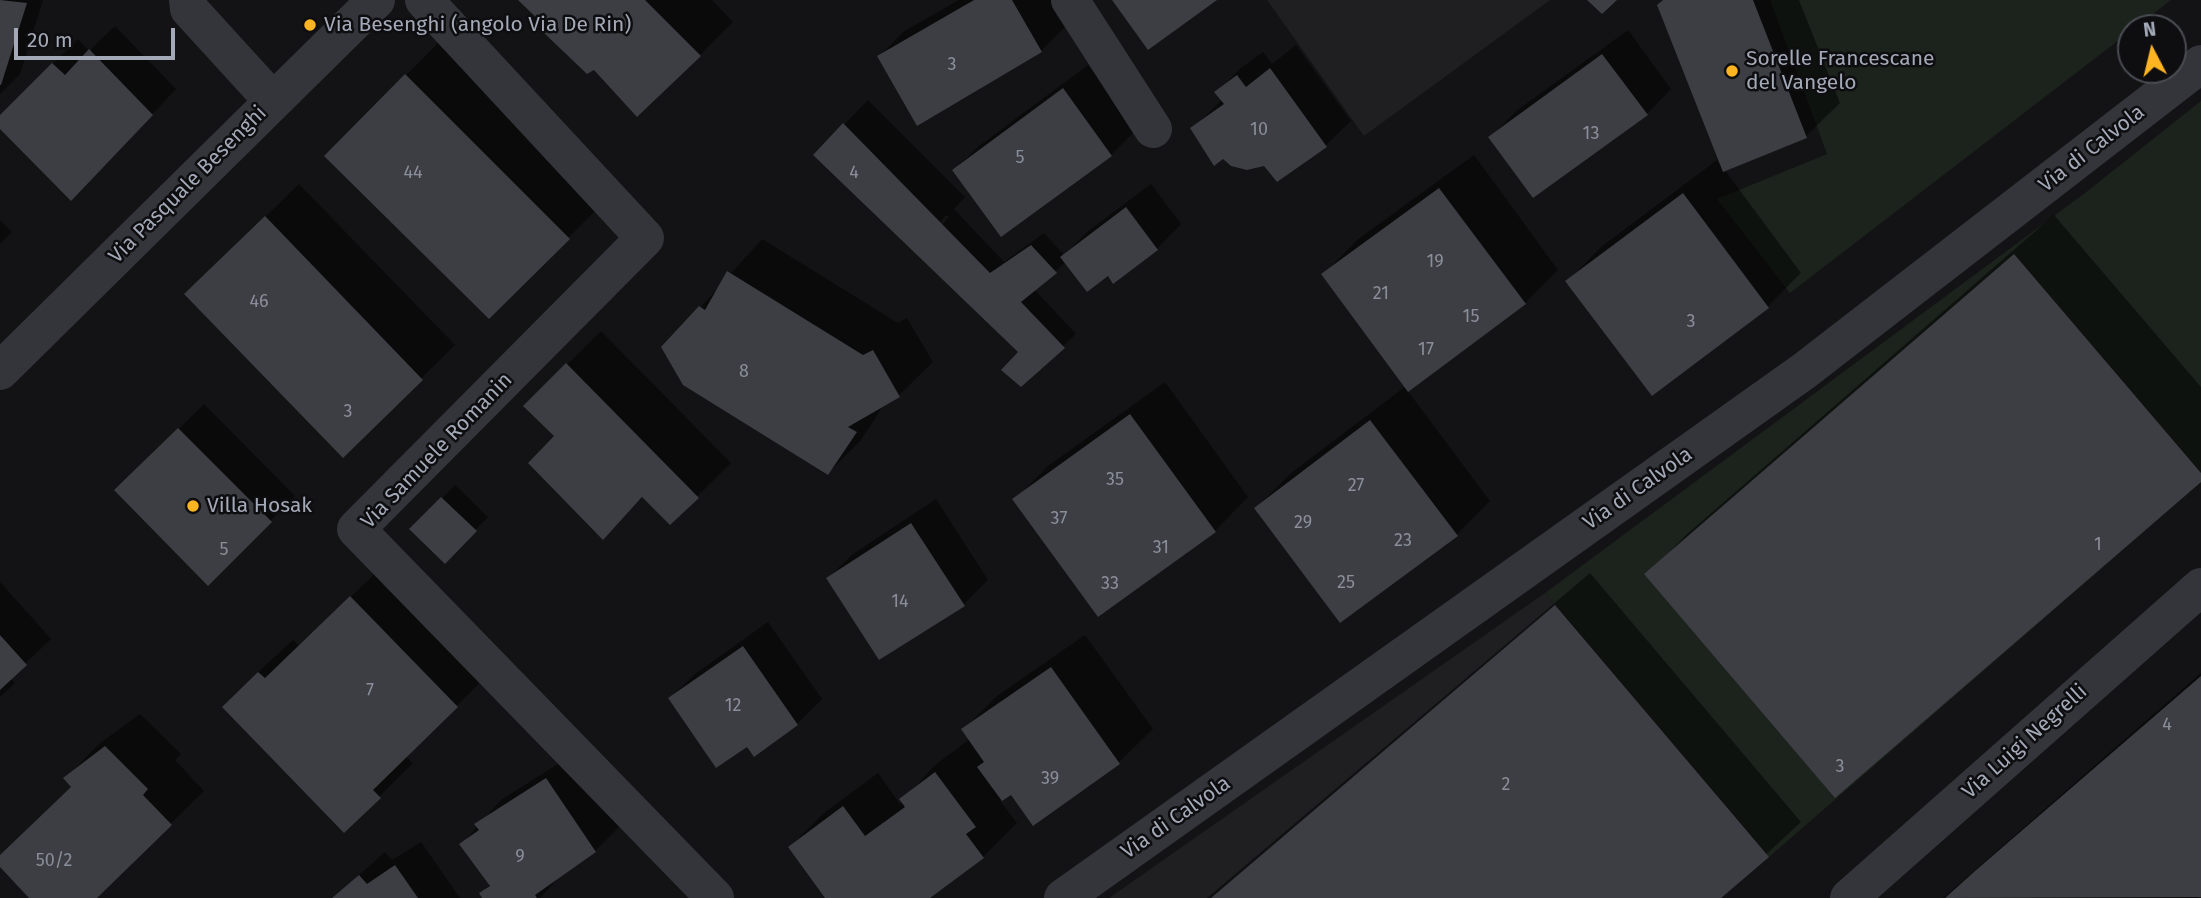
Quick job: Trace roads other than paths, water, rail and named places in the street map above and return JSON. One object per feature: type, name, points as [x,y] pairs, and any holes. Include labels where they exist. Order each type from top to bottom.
[{"type":"street","name":"Via Pasquale Besenghi","points":[[0,371],[376,0]]},
{"type":"street","name":"Via Samuele Romanin","points":[[424,0],[645,237],[356,529],[715,898]]},
{"type":"street","points":[[1070,0],[1153,129]]},
{"type":"street","points":[[180,3],[273,101]]},
{"type":"street","name":"Via di Calvola","points":[[1063,898],[1804,371],[2201,64]]},
{"type":"street","name":"Via Luigi Negrelli","points":[[1849,898],[2201,587]]},
{"type":"place","name":"Via Besenghi (angolo Via De Rin)","points":[[310,25]]},
{"type":"place","name":"Sorelle Francescane del Vangelo","points":[[1732,71]]},
{"type":"place","name":"Villa Hosak","points":[[193,506]]}]
